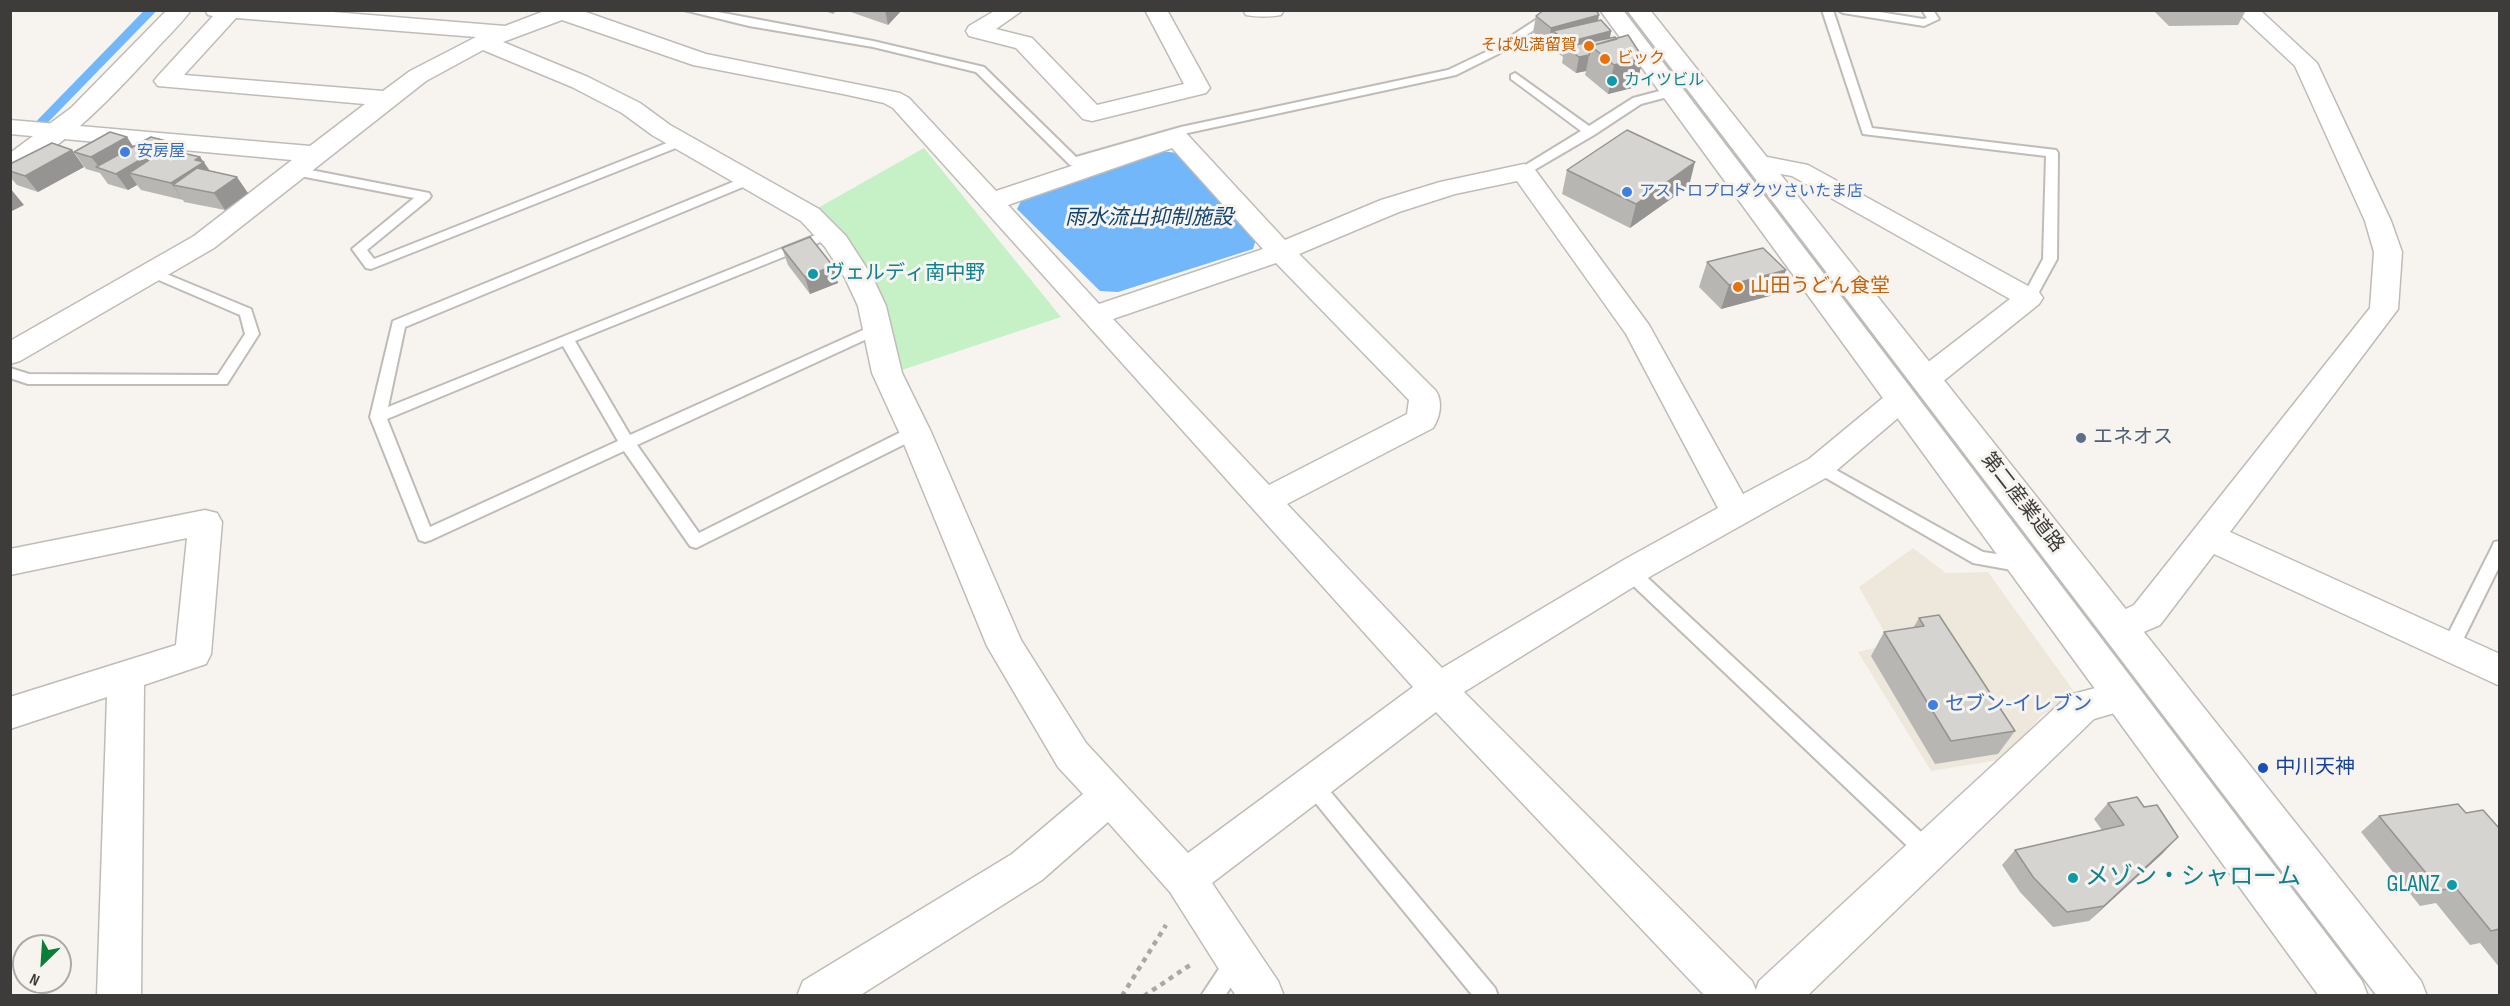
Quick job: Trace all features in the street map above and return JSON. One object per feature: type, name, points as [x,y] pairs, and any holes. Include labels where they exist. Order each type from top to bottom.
[{"type":"street","points":[[10,164],[59,132],[80,113],[180,10]]},
{"type":"street","points":[[1012,10],[977,31],[1024,43],[1092,114],[1140,100],[1198,88],[1156,10]]},
{"type":"street","points":[[1254,10],[1273,10]]},
{"type":"street","name":"第二産業道路","points":[[1611,10],[1671,92],[1913,389],[2120,628],[2405,996]]},
{"type":"street","name":"第二産業道路","points":[[1638,10],[1757,163],[1913,389],[2024,565],[2346,996]]},
{"type":"street","points":[[2120,628],[2147,615],[2384,309],[2388,252],[2379,221],[2305,63],[2246,10]]},
{"type":"street","points":[[388,99],[166,81],[226,11],[497,37],[631,108],[661,130],[810,214],[828,234],[859,278],[872,306],[887,372],[915,432],[1005,646],[1072,755],[1188,883],[1262,996]]},
{"type":"street","points":[[10,354],[204,242],[418,76],[497,37],[566,12],[701,60],[892,98],[901,103],[1438,689],[1736,996]]},
{"type":"street","points":[[10,127],[305,162]]},
{"type":"street","points":[[990,202],[1177,138],[1281,252],[1425,398],[1422,420],[1265,501]]},
{"type":"street","points":[[1188,883],[1312,784],[1438,689],[1630,572],[1820,467],[1913,389],[2029,298],[1800,170],[1757,163]]},
{"type":"street","points":[[1094,316],[1281,252],[1390,206],[1449,187],[1524,172],[1639,332],[1737,513]]},
{"type":"street","points":[[10,562],[205,522],[193,654],[10,713]]},
{"type":"street","points":[[2209,537],[2499,671]]},
{"type":"street","points":[[119,996],[126,676]]},
{"type":"street","points":[[1775,996],[2082,706],[2122,696]]},
{"type":"street","points":[[819,996],[1027,867],[1109,796]]},
{"type":"lane","points":[[689,10],[873,44],[980,69],[1074,162],[1181,131],[1452,73],[1494,52],[1559,10]]},
{"type":"lane","points":[[1827,10],[1866,131],[2052,153],[2050,259],[2029,298]]},
{"type":"lane","points":[[1842,10],[1924,23],[1933,19],[1927,10]]},
{"type":"lane","points":[[1515,77],[1590,132]]},
{"type":"lane","points":[[1524,172],[1637,101],[1671,92]]},
{"type":"lane","points":[[305,162],[424,196],[359,249],[371,265],[682,141]]},
{"type":"lane","points":[[750,179],[398,324],[378,417],[425,536],[877,329]]},
{"type":"lane","points":[[378,417],[828,234]]},
{"type":"lane","points":[[10,373],[28,379],[222,380],[252,334],[246,312],[152,272]]},
{"type":"lane","points":[[566,339],[627,443],[696,542],[915,432]]},
{"type":"lane","points":[[1820,467],[1980,558],[2024,565]]},
{"type":"lane","points":[[2451,648],[2499,547]]},
{"type":"lane","points":[[1630,572],[1927,851]]},
{"type":"lane","points":[[1312,784],[1486,996]]},
{"type":"lane","points":[[1212,996],[1232,950]]},
{"type":"path","points":[[1122,996],[1188,883]]},
{"type":"path","points":[[1144,996],[1232,950]]},
{"type":"shaded area","points":[[1913,548],[1946,573],[1988,572],[2078,697],[2042,715],[2005,759],[1931,771],[1858,652],[1891,644],[1859,587]]},
{"type":"green space","points":[[924,148],[1061,317],[899,371],[870,272],[816,209]]},
{"type":"water","name":"雨水流出抑制施設","points":[[1160,151],[1178,153],[1256,239],[1253,249],[1118,292],[1100,291],[1017,209],[1022,199]]},
{"type":"building","points":[[1544,10],[1596,10],[1599,15],[1551,28],[1536,16]]},
{"type":"building","points":[[1601,20],[1611,31],[1568,42],[1553,31]]},
{"type":"building","points":[[1628,35],[1643,58],[1614,65],[1591,46]]},
{"type":"building","points":[[1615,37],[1617,39],[1591,46],[1589,55],[1579,57],[1565,47]]},
{"type":"building","points":[[1627,130],[1695,162],[1636,204],[1567,170]]},
{"type":"building","points":[[110,132],[127,137],[91,157],[74,152]]},
{"type":"building","points":[[151,137],[170,142],[116,174],[96,167]]},
{"type":"building","points":[[52,143],[72,150],[25,176],[10,171],[10,164]]},
{"type":"building","points":[[166,149],[200,157],[195,160],[204,162],[171,183],[129,173]]},
{"type":"building","points":[[197,168],[237,177],[214,193],[173,185]]},
{"type":"building","points":[[810,237],[833,266],[805,277],[782,248]]},
{"type":"building","points":[[1763,248],[1786,270],[1729,285],[1707,262]]},
{"type":"building","points":[[1939,615],[2015,731],[1951,741],[1884,632],[1924,626],[1919,618]]},
{"type":"building","name":"メゾン・シャローム","points":[[2137,797],[2144,807],[2157,805],[2178,837],[2104,906],[2067,912],[2033,877],[2015,850],[2124,825],[2108,803]]},
{"type":"building","points":[[2458,804],[2466,813],[2483,810],[2499,828],[2499,929],[2491,931],[2456,888],[2440,890],[2379,816]]},
{"type":"waterway","points":[[41,123],[151,10]]},
{"type":"place","name":"そば処満留賀","points":[[1589,46]]},
{"type":"place","name":"ビック","points":[[1605,59]]},
{"type":"place","name":"カイツビル","points":[[1612,81]]},
{"type":"place","name":"安房屋","points":[[125,152]]},
{"type":"place","name":"アストロプロダクツさいたま店","points":[[1627,192]]},
{"type":"place","name":"ヴェルディ南中野","points":[[813,274]]},
{"type":"place","name":"山田うどん食堂","points":[[1738,287]]},
{"type":"place","name":"エネオス","points":[[2081,438]]},
{"type":"place","name":"セブン-イレブン","points":[[1933,705]]},
{"type":"place","name":"中川天神","points":[[2263,768]]},
{"type":"place","name":"メゾン・シャローム","points":[[2073,878]]},
{"type":"place","name":"GLANZ","points":[[2452,885]]}]
